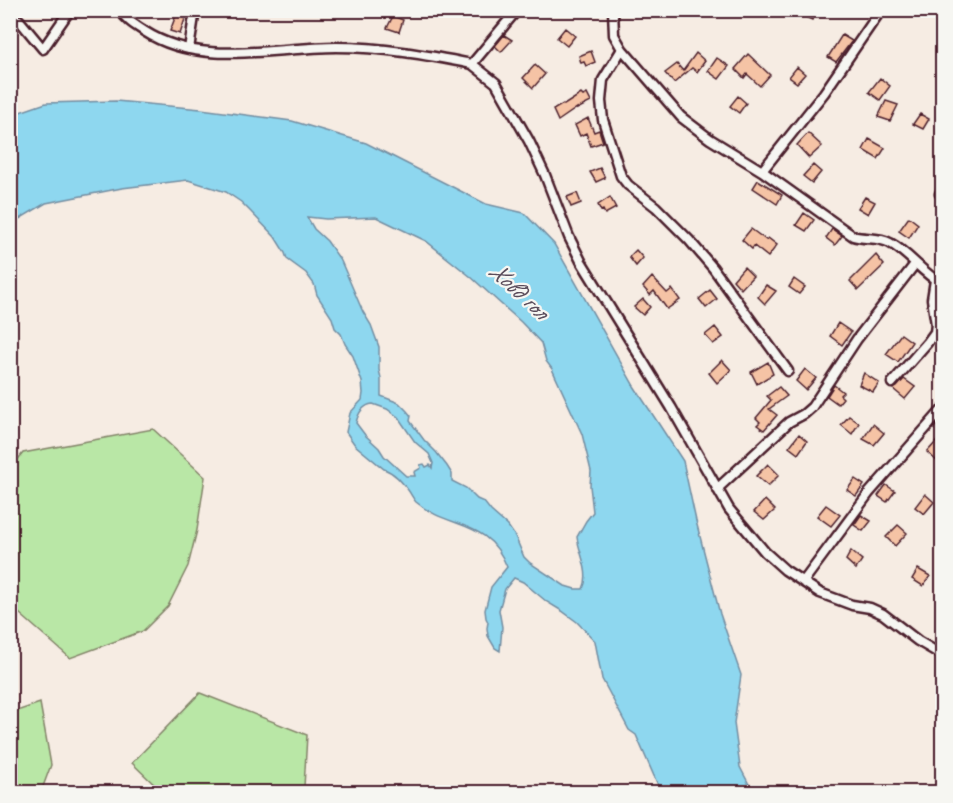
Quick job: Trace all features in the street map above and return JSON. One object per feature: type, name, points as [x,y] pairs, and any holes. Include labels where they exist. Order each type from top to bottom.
[{"type":"street","points":[[10,18],[19,20],[43,49],[70,10]]},
{"type":"street","points":[[120,10],[124,18],[154,37],[189,49],[228,53],[336,47],[399,50],[472,63],[496,83],[529,141],[581,261],[729,509],[765,552],[785,570],[820,593],[883,614],[918,641],[942,655]]},
{"type":"street","points":[[189,49],[195,10]]},
{"type":"street","points":[[472,63],[517,10]]},
{"type":"street","points":[[613,10],[614,35],[622,49],[681,117],[853,236],[862,239],[876,238],[888,242],[939,282],[932,299],[936,324],[934,332],[927,344],[892,383]]},
{"type":"street","points":[[762,171],[824,93],[880,10]]},
{"type":"street","points":[[622,49],[603,80],[602,101],[603,120],[621,176],[689,240],[732,293],[788,371]]},
{"type":"street","points":[[717,489],[789,422],[812,407],[857,339],[915,264]]},
{"type":"street","points":[[803,582],[869,493],[942,410]]},
{"type":"green space","points":[[153,429],[205,477],[197,530],[188,566],[168,606],[143,631],[70,658],[11,606],[11,468],[23,453]]},
{"type":"green space","points":[[200,693],[307,735],[304,787],[299,792],[162,792],[132,763]]},
{"type":"green space","points":[[40,703],[51,765],[41,792],[11,792],[11,713]]},
{"type":"water","name":"Ховд гол","points":[[116,101],[292,121],[366,143],[486,204],[524,213],[554,244],[634,386],[683,461],[720,614],[741,675],[734,723],[740,767],[753,792],[661,792],[636,735],[629,730],[602,679],[595,641],[577,622],[523,582],[514,578],[505,589],[499,610],[502,627],[500,651],[495,648],[488,636],[485,610],[491,587],[507,567],[499,551],[478,532],[428,511],[416,502],[398,478],[355,445],[346,432],[350,413],[362,400],[363,393],[362,382],[353,356],[341,334],[335,328],[332,318],[306,273],[287,259],[275,237],[241,202],[226,192],[188,180],[122,188],[46,203],[11,224],[11,115],[46,103]],"holes":[[[307,217],[326,219],[376,217],[426,241],[471,277],[541,343],[546,361],[552,369],[582,434],[591,471],[593,512],[577,537],[586,576],[583,589],[565,586],[530,563],[524,557],[508,526],[484,502],[477,499],[466,488],[452,481],[452,474],[447,466],[410,421],[411,416],[407,411],[399,403],[381,396],[379,347],[371,325],[341,261]],[[373,404],[387,409],[398,417],[415,442],[429,454],[433,463],[432,468],[430,465],[426,467],[424,464],[420,465],[421,468],[414,472],[415,476],[406,476],[384,456],[356,423],[362,410]]]},
{"type":"building","points":[[178,10],[188,10],[180,34],[170,31]]},
{"type":"building","points":[[790,10],[816,10],[812,20]]},
{"type":"building","points":[[393,16],[403,20],[399,32],[387,28]]},
{"type":"building","points":[[565,28],[575,36],[567,46],[557,38]]},
{"type":"building","points":[[504,35],[512,40],[501,52],[495,46]]},
{"type":"building","points":[[842,35],[852,41],[836,62],[828,57]]},
{"type":"building","points":[[591,51],[595,62],[586,66],[584,62],[581,63],[579,56]]},
{"type":"building","points":[[696,53],[705,61],[697,72],[692,68],[674,83],[665,73],[677,64],[683,71]]},
{"type":"building","points":[[748,54],[770,75],[760,86],[747,74],[744,78],[735,69]]},
{"type":"building","points":[[717,58],[729,66],[719,79],[708,71]]},
{"type":"building","points":[[535,65],[545,74],[533,88],[523,78]]},
{"type":"building","points":[[797,67],[805,74],[797,83],[789,77]]},
{"type":"building","points":[[880,78],[890,86],[880,100],[869,92]]},
{"type":"building","points":[[581,94],[583,96],[587,94],[591,102],[558,121],[553,110]]},
{"type":"building","points":[[738,96],[746,103],[739,113],[730,106]]},
{"type":"building","points":[[886,101],[898,105],[890,121],[878,117]]},
{"type":"building","points":[[920,114],[929,119],[923,129],[913,124]]},
{"type":"building","points":[[588,118],[594,132],[599,130],[603,142],[591,146],[586,133],[580,136],[575,125]]},
{"type":"building","points":[[808,133],[822,146],[809,158],[797,145]]},
{"type":"building","points":[[869,139],[885,148],[878,159],[863,150]]},
{"type":"building","points":[[813,165],[821,172],[812,183],[803,176]]},
{"type":"building","points":[[600,168],[605,178],[596,182],[590,172]]},
{"type":"building","points":[[758,180],[782,195],[777,204],[753,188]]},
{"type":"building","points":[[577,193],[581,203],[571,207],[567,197]]},
{"type":"building","points":[[610,197],[616,208],[605,214],[598,205]]},
{"type":"building","points":[[865,197],[875,202],[868,214],[858,208]]},
{"type":"building","points":[[804,213],[814,220],[806,231],[796,225]]},
{"type":"building","points":[[909,217],[918,224],[909,238],[899,231]]},
{"type":"building","points":[[751,229],[777,245],[768,257],[754,246],[752,249],[742,240]]},
{"type":"building","points":[[832,229],[842,236],[835,245],[826,238]]},
{"type":"building","points":[[636,250],[643,258],[636,266],[629,257]]},
{"type":"building","points":[[876,255],[884,265],[858,290],[850,281]]},
{"type":"building","points":[[744,267],[753,276],[741,289],[733,280]]},
{"type":"building","points":[[652,277],[667,293],[672,289],[680,300],[667,309],[654,291],[650,295],[643,287]]},
{"type":"building","points":[[794,279],[805,287],[799,294],[789,287]]},
{"type":"building","points":[[766,285],[776,291],[765,304],[758,297]]},
{"type":"building","points":[[710,290],[717,299],[706,308],[699,299]]},
{"type":"building","points":[[643,299],[650,307],[643,315],[634,307]]},
{"type":"building","points":[[838,323],[851,332],[842,345],[830,336]]},
{"type":"building","points":[[715,327],[723,337],[713,344],[705,335]]},
{"type":"building","points":[[901,334],[912,342],[898,362],[886,354]]},
{"type":"building","points":[[722,360],[731,370],[717,383],[709,373]]},
{"type":"building","points":[[768,362],[773,374],[757,384],[751,372]]},
{"type":"building","points":[[805,369],[816,378],[806,390],[796,381]]},
{"type":"building","points":[[864,373],[879,383],[873,392],[859,385]]},
{"type":"building","points":[[904,379],[915,387],[905,399],[893,389]]},
{"type":"building","points":[[834,385],[843,392],[840,395],[843,398],[838,404],[827,396]]},
{"type":"building","points":[[779,387],[787,396],[769,409],[777,415],[764,430],[757,425],[760,422],[756,418],[771,400],[767,396]]},
{"type":"building","points":[[849,416],[859,423],[852,434],[841,425]]},
{"type":"building","points":[[873,424],[884,433],[874,445],[863,439]]},
{"type":"building","points":[[799,434],[807,441],[798,454],[789,447]]},
{"type":"building","points":[[937,441],[942,447],[942,456],[938,462],[927,452]]},
{"type":"building","points":[[768,464],[779,475],[768,486],[756,476]]},
{"type":"building","points":[[855,479],[864,485],[856,496],[847,490]]},
{"type":"building","points":[[886,485],[895,491],[887,502],[878,496]]},
{"type":"building","points":[[925,494],[934,502],[924,514],[915,507]]},
{"type":"building","points":[[765,500],[775,510],[764,520],[754,512]]},
{"type":"building","points":[[826,505],[840,515],[831,526],[817,516]]},
{"type":"building","points":[[861,515],[871,521],[863,531],[854,525]]},
{"type":"building","points":[[898,525],[907,533],[895,546],[886,537]]},
{"type":"building","points":[[851,551],[862,560],[856,569],[846,560]]},
{"type":"building","points":[[918,569],[930,576],[923,586],[912,579]]}]
